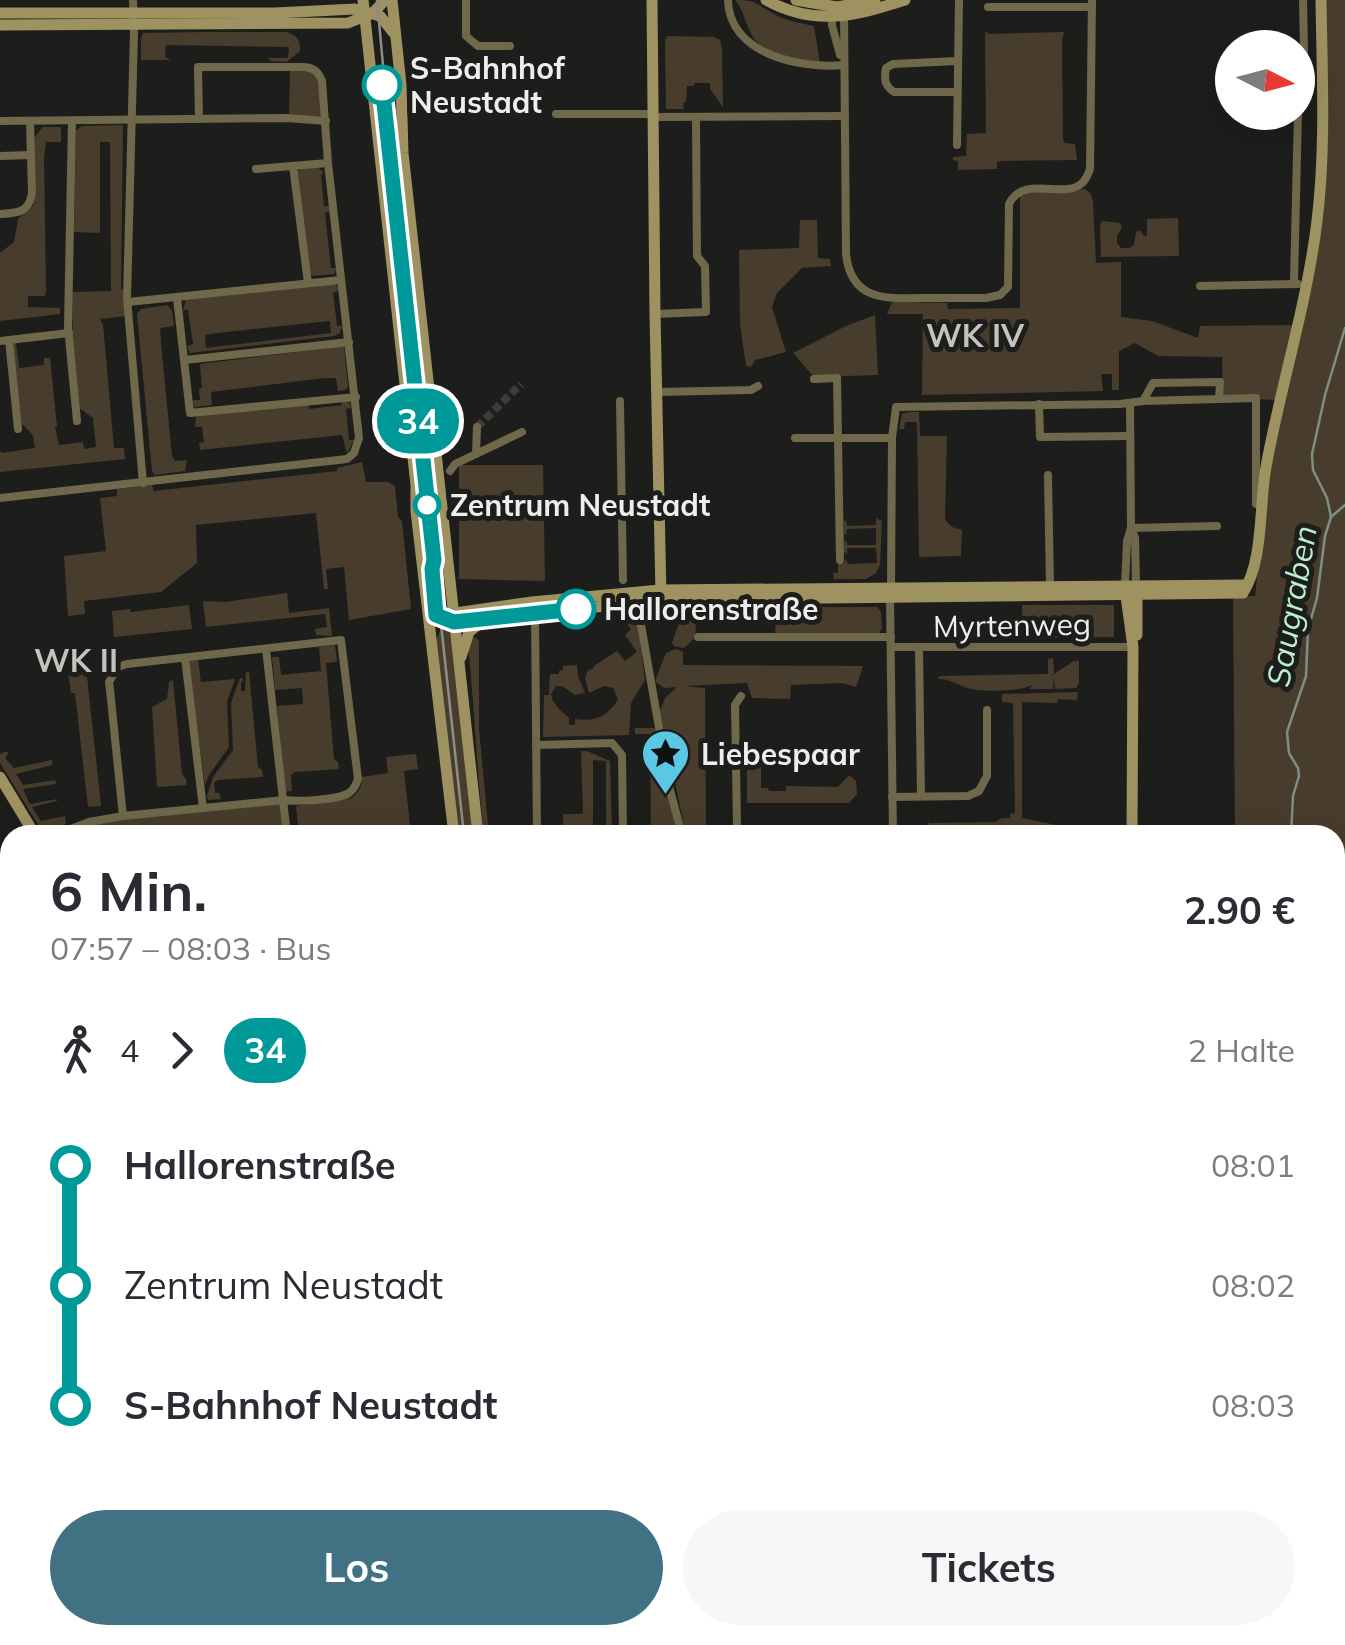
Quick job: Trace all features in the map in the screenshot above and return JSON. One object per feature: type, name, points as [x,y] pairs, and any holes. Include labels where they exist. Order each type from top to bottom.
[{"type":"street","points":[[364,16],[389,0],[398,46],[404,153],[450,617],[460,669],[477,825]]},
{"type":"street","points":[[466,0],[466,36],[478,46],[510,46]]},
{"type":"street","points":[[652,0],[650,116],[661,595]]},
{"type":"street","points":[[728,0],[730,17],[738,32],[768,53],[801,65],[843,65]]},
{"type":"street","points":[[766,0],[804,14],[904,0]]},
{"type":"street","points":[[796,0],[839,12],[875,0]]},
{"type":"street","points":[[957,145],[958,0]]},
{"type":"street","points":[[1303,0],[1303,30]]},
{"type":"street","points":[[431,631],[450,617],[661,595],[1247,586],[1254,570],[1274,424],[1307,286],[1317,221],[1322,171],[1321,0]]},
{"type":"street","points":[[839,12],[848,268],[861,288],[875,296],[986,298],[1008,287],[1010,204],[1014,195],[1023,190],[1076,187],[1085,182],[1090,169],[1092,4],[988,7]]},
{"type":"street","points":[[0,13],[275,13],[351,9],[364,16],[385,19],[398,46]]},
{"type":"street","points":[[0,25],[134,12]]},
{"type":"street","points":[[134,12],[128,302],[143,483]]},
{"type":"street","points":[[839,12],[843,65]]},
{"type":"street","points":[[364,16],[453,825]]},
{"type":"street","points":[[957,92],[894,92],[887,88],[884,78],[886,68],[893,64],[958,62]]},
{"type":"street","points":[[0,498],[347,460],[358,446],[322,80],[309,68],[198,67],[198,119]]},
{"type":"street","points":[[1315,102],[1322,102]]},
{"type":"street","points":[[556,114],[696,118],[844,116]]},
{"type":"street","points":[[655,314],[706,312],[705,266],[698,256],[696,118]]},
{"type":"street","points":[[0,121],[326,120]]},
{"type":"street","points":[[0,214],[19,213],[29,204],[30,121]]},
{"type":"street","points":[[72,121],[68,333],[77,420]]},
{"type":"street","points":[[1294,283],[1298,130]]},
{"type":"street","points":[[0,156],[30,155]]},
{"type":"street","points":[[256,169],[328,164]]},
{"type":"street","points":[[293,166],[308,283]]},
{"type":"street","points":[[128,302],[341,280]]},
{"type":"street","points":[[1200,286],[1307,286]]},
{"type":"street","points":[[177,298],[190,413],[356,397]]},
{"type":"street","points":[[18,429],[5,340],[68,333]]},
{"type":"street","points":[[185,360],[349,342]]},
{"type":"street","points":[[814,378],[837,378],[840,560]]},
{"type":"street","points":[[1143,401],[1153,383],[1220,382],[1219,400]]},
{"type":"street","points":[[657,392],[750,390],[758,386]]},
{"type":"street","points":[[893,825],[892,438],[896,407],[1256,398],[1256,504],[1262,504]]},
{"type":"street","points":[[620,401],[622,580]]},
{"type":"street","points":[[1130,403],[1131,528],[1135,538],[1131,590],[1138,634],[1133,647],[1132,825]]},
{"type":"street","points":[[1039,404],[1040,437],[1130,436]]},
{"type":"street","points":[[476,454],[477,427]]},
{"type":"street","points":[[450,471],[455,464],[522,432]]},
{"type":"street","points":[[795,438],[892,438]]},
{"type":"street","points":[[1048,475],[1050,587]]},
{"type":"street","points":[[1131,528],[1218,526]]},
{"type":"street","points":[[891,592],[1050,587],[1131,590]]},
{"type":"street","points":[[429,611],[450,617],[489,618],[637,602],[661,595]]},
{"type":"street","points":[[637,602],[680,825]]},
{"type":"street","points":[[535,613],[538,825]]},
{"type":"street","points":[[460,669],[466,637],[489,618]]},
{"type":"street","name":"Myrtenweg","points":[[698,637],[891,642],[919,648],[1133,647]]},
{"type":"street","points":[[81,825],[123,816],[295,802],[348,793],[356,785],[357,773],[341,640],[118,667],[113,672],[110,690],[123,816]]},
{"type":"street","points":[[266,648],[286,825]]},
{"type":"street","points":[[919,648],[921,796]]},
{"type":"street","points":[[186,658],[203,808]]},
{"type":"street","points":[[736,825],[736,705],[741,696]]},
{"type":"street","points":[[892,797],[968,796],[979,792],[987,776],[987,710]]},
{"type":"street","points":[[536,744],[612,743],[622,755],[623,825]]},
{"type":"street","points":[[0,778],[29,825]]},
{"type":"shaded area","points":[[735,0],[752,2],[783,18],[814,26],[820,63],[783,55],[758,43]]},
{"type":"shaded area","points":[[1324,0],[1345,0],[1345,825],[1235,825],[1233,596],[1255,596],[1267,485],[1317,253]]},
{"type":"shaded area","points":[[985,31],[1064,32],[1063,139],[1064,143],[1075,144],[1077,160],[1002,161],[997,162],[997,169],[958,170],[958,161],[953,157],[966,156],[967,134],[986,133]]},
{"type":"shaded area","points":[[287,32],[298,39],[300,51],[287,62],[268,58],[288,58],[289,47],[166,45],[165,57],[171,60],[141,60],[143,33]]},
{"type":"shaded area","points":[[667,36],[720,40],[723,107],[710,83],[694,83],[687,86],[684,109],[666,109]]},
{"type":"shaded area","points":[[290,70],[309,70],[319,80],[324,110],[320,116],[289,116]]},
{"type":"shaded area","points":[[123,125],[121,289],[125,290],[126,316],[100,319],[114,448],[124,448],[125,459],[0,472],[0,450],[1,453],[35,448],[33,435],[19,421],[11,343],[16,342],[19,368],[44,365],[44,358],[50,358],[59,445],[83,442],[84,449],[96,447],[93,418],[78,407],[72,292],[111,291],[110,142],[100,142],[99,233],[74,232],[76,130],[82,126]]},
{"type":"shaded area","points":[[43,127],[61,127],[61,142],[46,142],[46,290],[45,296],[28,296],[28,307],[60,308],[60,314],[0,321],[0,253],[14,242],[18,219],[33,206],[34,138]]},
{"type":"shaded area","points":[[318,167],[324,173],[324,206],[330,206],[331,211],[325,213],[331,268],[337,268],[334,274],[313,276],[309,274],[297,173],[300,169]]},
{"type":"shaded area","points":[[1085,189],[1093,201],[1096,263],[1121,262],[1121,317],[1152,321],[1198,338],[1200,326],[1295,328],[1279,400],[1223,398],[1222,357],[1158,356],[1135,343],[1119,351],[1119,390],[1112,390],[1112,374],[1101,374],[1103,391],[922,395],[923,314],[887,314],[892,302],[947,303],[948,309],[1020,308],[1020,194]]},
{"type":"shaded area","points":[[1178,218],[1179,256],[1101,257],[1103,221],[1120,223],[1117,243],[1121,248],[1129,248],[1134,245],[1136,232],[1140,230],[1147,236],[1147,219]]},
{"type":"shaded area","points":[[800,220],[817,220],[818,258],[830,259],[831,266],[802,268],[777,293],[772,307],[786,352],[746,366],[740,324],[739,250],[799,248]]},
{"type":"shaded area","points":[[333,284],[339,291],[333,292],[337,326],[342,326],[334,336],[190,353],[187,346],[193,344],[188,310],[183,310],[186,300]],"holes":[[[330,321],[331,333],[206,348],[205,335]]]},
{"type":"shaded area","points":[[167,305],[174,326],[160,328],[172,456],[175,461],[187,460],[185,471],[155,475],[137,314],[141,309]]},
{"type":"shaded area","points":[[875,315],[878,375],[814,377],[793,353],[846,326]]},
{"type":"shaded area","points":[[344,346],[348,387],[345,390],[338,391],[336,378],[324,378],[211,392],[212,405],[194,407],[193,400],[200,400],[202,388],[200,364]]},
{"type":"shaded area","points":[[342,401],[350,403],[351,408],[346,409],[349,440],[354,440],[347,453],[342,435],[200,450],[199,443],[204,442],[202,427],[195,427],[196,415],[308,404],[309,409],[342,405]]},
{"type":"shaded area","points":[[919,412],[920,436],[947,436],[945,520],[962,530],[961,556],[919,557],[917,422],[905,422],[904,429],[899,429],[902,414]]},
{"type":"shaded area","points":[[362,462],[366,482],[388,482],[395,486],[411,609],[349,620],[344,567],[326,569],[328,589],[324,589],[316,513],[196,525],[197,563],[161,592],[84,601],[85,614],[68,616],[64,556],[106,551],[100,498],[117,496],[117,489],[152,485],[154,491],[337,471]]},
{"type":"shaded area","points":[[459,465],[543,465],[545,581],[459,579]]},
{"type":"shaded area","points":[[876,518],[882,521],[880,565],[875,574],[866,579],[834,579],[838,563],[846,559],[848,564],[877,563],[876,548],[847,548],[847,554],[844,552],[846,540],[847,545],[876,545],[876,528],[847,529],[846,535],[844,521],[847,526],[876,525]]},
{"type":"shaded area","points":[[287,593],[289,613],[329,608],[332,636],[316,635],[315,629],[327,627],[325,614],[206,627],[203,601],[225,602]]},
{"type":"shaded area","points":[[189,605],[192,629],[114,637],[112,611]]},
{"type":"shaded area","points":[[1022,605],[1114,605],[1114,637],[1022,638]]},
{"type":"shaded area","points":[[877,607],[881,612],[879,633],[775,635],[776,611],[697,610],[695,638],[684,648],[672,643],[684,608]]},
{"type":"shaded area","points":[[632,612],[637,617],[645,680],[631,703],[629,735],[543,737],[544,695],[549,695],[550,674],[559,674],[563,666],[577,665],[585,693],[575,695],[556,686],[551,694],[569,718],[569,725],[575,725],[575,719],[600,717],[614,705],[618,699],[613,688],[604,686],[589,693],[585,678],[588,670],[617,651],[625,661],[637,652],[625,635],[631,629],[622,618],[622,613]]},
{"type":"shaded area","points":[[451,630],[474,825],[457,825],[436,640],[440,631]]},
{"type":"shaded area","points":[[475,637],[479,641],[479,729],[488,825],[483,825],[469,642]]},
{"type":"shaded area","points":[[335,645],[337,662],[326,663],[334,759],[339,769],[295,772],[291,775],[292,791],[285,792],[277,706],[303,704],[302,688],[275,690],[272,657],[279,657],[281,675],[321,671],[319,647]]},
{"type":"shaded area","points":[[676,649],[683,652],[683,665],[863,666],[856,687],[842,683],[791,685],[790,699],[752,698],[747,683],[684,686],[705,688],[706,825],[684,825],[660,711],[665,698],[677,687],[664,688],[655,681],[666,653]]},
{"type":"shaded area","points":[[1053,658],[1051,676],[1079,661],[1076,688],[1055,689],[1054,678],[1053,689],[1029,689],[1033,685],[994,691],[939,679],[1048,674],[1048,659]]},
{"type":"shaded area","points":[[198,660],[201,682],[235,679],[227,702],[229,747],[205,785],[188,661]]},
{"type":"shaded area","points":[[83,665],[91,665],[93,675],[87,676],[101,806],[88,807],[75,693],[71,693],[68,672],[83,672]]},
{"type":"shaded area","points":[[246,672],[258,767],[263,777],[218,780],[214,783],[215,793],[221,799],[208,800],[213,777],[233,750],[231,703],[240,678],[241,691],[245,691]]},
{"type":"shaded area","points":[[173,680],[182,774],[187,785],[157,787],[152,707],[167,699],[169,682]]},
{"type":"shaded area","points":[[1078,692],[1077,700],[1022,702],[1022,818],[1056,825],[928,825],[928,821],[995,822],[1015,813],[1013,703],[1002,702],[1002,694]]},
{"type":"shaded area","points":[[635,728],[655,728],[679,825],[651,825],[650,734],[635,734]]},
{"type":"shaded area","points":[[581,751],[587,751],[610,761],[612,825],[606,825],[606,761],[593,760],[593,825],[563,825],[563,814],[583,814]]},
{"type":"shaded area","points":[[9,752],[5,758],[14,768],[52,760],[52,765],[16,774],[23,785],[55,780],[56,784],[23,789],[30,804],[57,799],[32,807],[41,821],[65,816],[66,824],[38,825],[0,763],[0,754]]},
{"type":"shaded area","points":[[416,754],[418,769],[404,771],[410,825],[298,825],[296,806],[351,798],[362,777],[388,773],[386,757]]},
{"type":"shaded area","points":[[747,766],[761,766],[761,788],[769,791],[786,791],[786,786],[838,787],[849,775],[856,781],[857,794],[849,803],[747,803]]},
{"type":"shaded area","points":[[284,800],[286,825],[82,825]]},
{"type":"waterway","name":"Saugraben","points":[[1292,825],[1299,776],[1289,753],[1287,732],[1306,676],[1308,629],[1331,517],[1327,498],[1313,470],[1312,454],[1345,328]]},
{"type":"waterway","points":[[1331,517],[1345,505]]},
{"type":"tunnel","points":[[477,427],[521,384]]},
{"type":"tram line","points":[[377,0],[384,76]]},
{"type":"tram line","points":[[434,560],[463,825]]},
{"type":"bus line","name":"34","points":[[382,85],[434,560],[436,615],[454,622],[576,609]]},
{"type":"place","name":"S-Bahnhof Neustadt","points":[[382,85]]},
{"type":"place","name":"Zentrum Neustadt","points":[[427,505]]},
{"type":"place","name":"Hallorenstraße","points":[[576,609]]},
{"type":"place","name":"Liebespaar","points":[[666,796]]},
{"type":"district","name":"WK IV","points":[[975,335]]},
{"type":"district","name":"WK II","points":[[76,660]]}]
